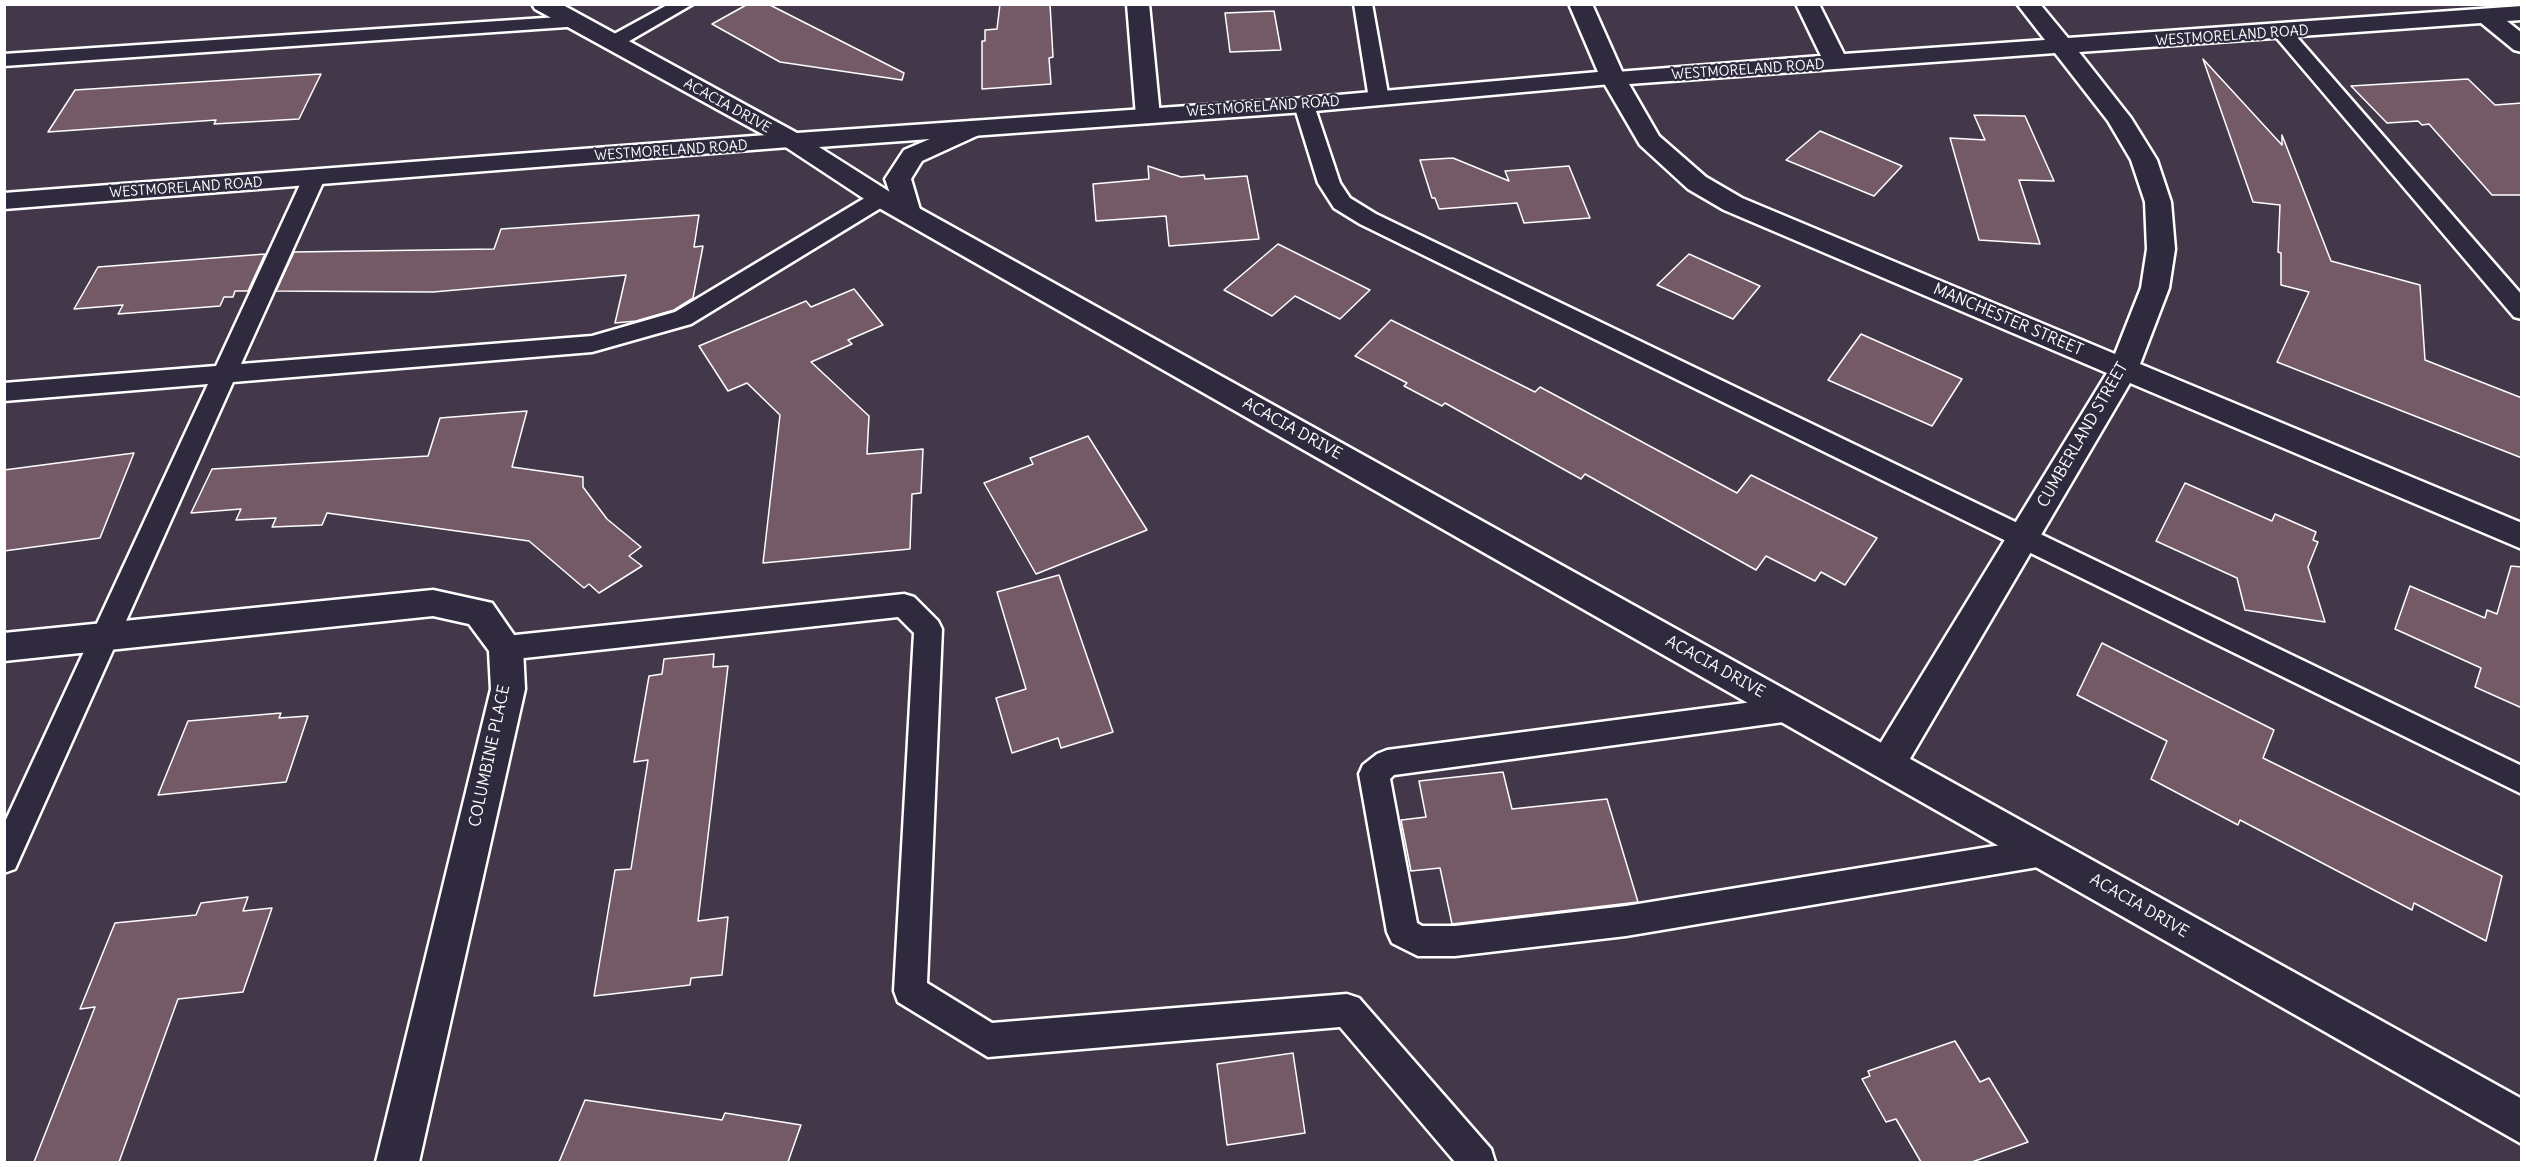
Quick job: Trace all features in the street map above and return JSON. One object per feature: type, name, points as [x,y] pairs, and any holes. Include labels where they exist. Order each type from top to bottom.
[{"type":"street","name":"ACACIA DRIVE","points":[[543,4],[793,141],[881,198],[2522,1122]]},
{"type":"street","points":[[1138,4],[1148,116]]},
{"type":"street","name":"MANCHESTER STREET","points":[[1580,4],[1613,78],[1650,140],[1672,163],[1697,183],[1733,204],[2522,537]]},
{"type":"street","points":[[1807,4],[1837,64]]},
{"type":"street","name":"CUMBERLAND STREET","points":[[1888,763],[2124,369],[2155,288],[2161,249],[2158,202],[2144,160],[2119,118],[2028,4]]},
{"type":"street","name":"WESTMORELAND ROAD","points":[[4,201],[1304,105],[1613,78],[2063,48],[2522,13]]},
{"type":"street","points":[[2487,16],[2522,45]]},
{"type":"street","points":[[908,213],[898,179],[913,156],[972,129]]},
{"type":"street","points":[[4,647],[105,639],[432,603],[480,613],[506,648]]},
{"type":"street","name":"COLUMBINE PLACE","points":[[397,1162],[508,689],[506,648]]},
{"type":"lane","points":[[612,43],[684,4]]},
{"type":"lane","points":[[1363,4],[1379,99]]},
{"type":"lane","points":[[4,60],[574,22]]},
{"type":"lane","points":[[2283,32],[2522,311]]},
{"type":"lane","points":[[1304,105],[1329,183],[1342,203],[1379,224],[2522,781]]},
{"type":"lane","points":[[4,859],[314,178]]},
{"type":"lane","points":[[4,392],[592,344],[683,318],[881,198]]},
{"type":"lane","points":[[506,648],[904,605],[928,629],[910,992],[988,1040],[1347,1010],[1478,1162]]},
{"type":"lane","points":[[1791,709],[1387,763],[1374,774],[1403,932],[1418,942],[1455,941],[1626,921],[2044,852]]},
{"type":"building","points":[[748,4],[768,4],[904,73],[902,80],[780,62],[712,24]]},
{"type":"building","points":[[1000,4],[1050,4],[1053,57],[1049,58],[1051,84],[982,89],[982,41],[985,41],[985,30],[997,29]]},
{"type":"building","points":[[1274,11],[1281,50],[1230,52],[1225,13]]},
{"type":"building","points":[[2203,59],[2282,145],[2282,135],[2331,261],[2420,285],[2425,360],[2522,398],[2522,458],[2277,362],[2309,292],[2281,285],[2281,253],[2278,252],[2280,205],[2253,202]]},
{"type":"building","points":[[321,74],[299,119],[214,124],[216,120],[48,132],[75,90]]},
{"type":"building","points":[[2468,79],[2495,105],[2522,103],[2522,195],[2492,195],[2429,124],[2422,125],[2418,121],[2387,123],[2351,86]]},
{"type":"building","points":[[1974,115],[2025,116],[2054,181],[2019,180],[2040,244],[1979,240],[1950,138],[1985,140]]},
{"type":"building","points":[[1820,131],[1902,166],[1874,196],[1786,160]]},
{"type":"building","points":[[1453,158],[1509,181],[1505,171],[1569,166],[1590,218],[1524,223],[1517,203],[1439,209],[1435,198],[1432,198],[1420,160]]},
{"type":"building","points":[[1148,166],[1181,177],[1204,175],[1205,179],[1247,176],[1259,239],[1169,246],[1166,216],[1096,221],[1093,184],[1149,179]]},
{"type":"building","points":[[699,215],[694,247],[703,246],[693,298],[674,310],[636,321],[615,323],[626,275],[433,292],[276,291],[294,252],[494,249],[501,229]]},
{"type":"building","points":[[1278,244],[1370,290],[1340,319],[1295,296],[1272,316],[1224,290]]},
{"type":"building","points":[[265,254],[248,291],[235,291],[233,297],[224,297],[220,306],[118,314],[123,305],[74,309],[98,267]]},
{"type":"building","points":[[1689,254],[1760,286],[1733,319],[1657,285]]},
{"type":"building","points":[[854,289],[883,325],[848,340],[852,344],[811,362],[869,416],[867,454],[923,449],[921,493],[912,494],[910,549],[763,563],[780,415],[747,383],[728,391],[699,346],[806,301],[811,307]]},
{"type":"building","points":[[1391,320],[1535,392],[1540,387],[1737,493],[1751,475],[1877,538],[1845,585],[1821,572],[1815,581],[1766,556],[1756,570],[1585,474],[1581,479],[1445,403],[1442,406],[1404,386],[1407,383],[1355,356]]},
{"type":"building","points":[[1861,334],[1962,379],[1932,426],[1828,380]]},
{"type":"building","points":[[527,411],[512,467],[583,477],[583,487],[607,519],[641,547],[629,556],[642,566],[599,593],[589,584],[584,588],[529,541],[327,513],[322,525],[272,527],[276,518],[236,520],[241,509],[191,513],[212,469],[428,456],[440,418]]},
{"type":"building","points":[[1088,436],[1147,530],[1036,574],[984,483],[1033,464],[1030,458]]},
{"type":"building","points":[[134,453],[100,538],[4,551],[4,470]]},
{"type":"building","points":[[2185,483],[2272,521],[2275,514],[2316,532],[2313,540],[2318,542],[2308,567],[2325,622],[2245,610],[2237,578],[2156,541]]},
{"type":"building","points":[[2511,566],[2522,567],[2522,708],[2475,687],[2481,668],[2395,629],[2410,586],[2485,618],[2487,610],[2497,614]]},
{"type":"building","points":[[1059,575],[1113,732],[1061,748],[1058,738],[1012,753],[996,698],[1026,689],[997,592]]},
{"type":"building","points":[[2102,643],[2274,730],[2263,758],[2502,876],[2486,941],[2414,903],[2412,910],[2240,820],[2238,825],[2151,779],[2167,741],[2077,695]]},
{"type":"building","points":[[714,654],[713,667],[728,666],[698,921],[728,917],[722,975],[691,978],[690,985],[594,996],[615,870],[631,869],[648,760],[634,762],[649,676],[662,674],[664,659]]},
{"type":"building","points":[[281,713],[279,718],[308,716],[286,782],[158,795],[188,721]]},
{"type":"building","points":[[1503,772],[1512,809],[1607,799],[1638,902],[1452,924],[1440,868],[1411,871],[1401,820],[1426,817],[1419,781]]},
{"type":"building","points":[[248,897],[243,911],[272,908],[243,992],[178,999],[119,1162],[34,1162],[95,1007],[80,1009],[115,923],[196,915],[201,903]]},
{"type":"building","points":[[1955,1041],[1980,1082],[1989,1078],[2028,1142],[1972,1162],[1921,1162],[1896,1119],[1886,1122],[1862,1079],[1870,1076],[1868,1071]]},
{"type":"building","points":[[1293,1053],[1305,1133],[1227,1145],[1217,1064]]},
{"type":"building","points":[[585,1100],[722,1120],[725,1113],[801,1125],[788,1162],[559,1162]]}]
